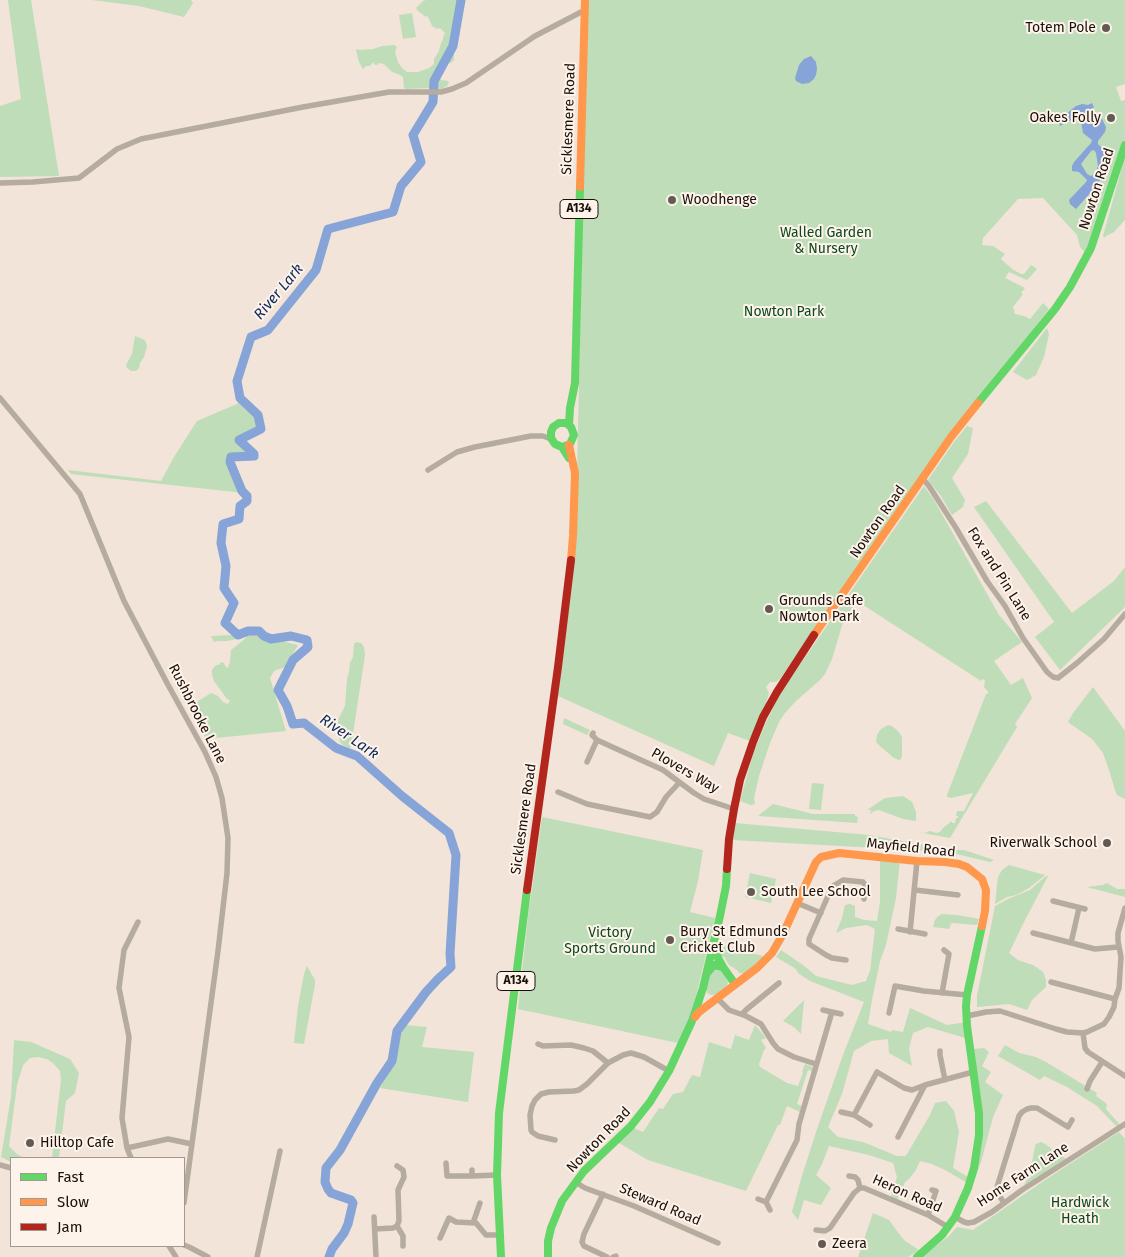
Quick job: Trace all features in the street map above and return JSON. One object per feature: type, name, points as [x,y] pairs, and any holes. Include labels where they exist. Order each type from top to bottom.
[{"type":"main road","name":"A134","points":[[585,0],[585,10]]},
{"type":"main road","name":"Sicklesmere Road","points":[[501,1257],[497,1175],[503,1083],[570,567],[575,473],[565,446],[572,441],[574,435],[573,429],[566,424],[575,383],[585,10]]},
{"type":"main road","name":"Nowton Road","points":[[548,1257],[548,1241],[558,1206],[575,1182],[631,1126],[650,1102],[669,1071],[692,1021],[703,988],[725,890],[729,839],[740,780],[756,732],[777,692],[803,651],[951,437],[1070,287],[1091,248],[1125,145]]},
{"type":"main road","points":[[565,446],[555,444],[551,436],[553,427],[566,424]]},
{"type":"main road","name":"Mayfield Road","points":[[692,1021],[699,1012],[764,961],[772,952],[783,934],[816,862],[821,857],[839,853],[945,862],[959,864],[975,872],[982,878],[986,890],[985,912],[968,995],[967,1016],[980,1135],[968,1188],[955,1217]]},
{"type":"main road","name":"Nowton Road","points":[[715,940],[716,952],[723,967],[735,984]]},
{"type":"main road","points":[[706,976],[709,969],[714,965],[723,967]]},
{"type":"main road","points":[[703,988],[707,996],[717,998]]},
{"type":"main road","points":[[917,1257],[935,1243],[955,1217]]},
{"type":"street","points":[[0,183],[78,178],[117,149],[141,140],[303,107],[389,92],[441,92],[452,89],[466,83],[535,36],[585,10]]},
{"type":"street","name":"Rushbrooke Lane","points":[[0,398],[80,494],[124,600],[205,752],[216,777],[222,798],[228,838],[227,873],[185,1196]]},
{"type":"street","points":[[428,470],[457,452],[475,446],[532,436],[551,436]]},
{"type":"street","name":"Fox and Pin Lane","points":[[923,479],[956,528],[1023,638],[1050,675],[1058,678],[1076,664],[1104,639],[1125,614]]},
{"type":"street","points":[[587,762],[597,740],[592,735],[593,733]]},
{"type":"street","name":"Plovers Way","points":[[597,740],[663,770],[704,799],[734,808]]},
{"type":"street","points":[[560,794],[587,804],[650,817],[657,812],[666,797],[679,783]]},
{"type":"street","points":[[910,932],[917,861]]},
{"type":"street","points":[[846,960],[832,958],[809,944],[809,939],[833,886],[842,880],[863,882],[865,885],[864,899]]},
{"type":"street","points":[[914,890],[958,895]]},
{"type":"street","points":[[1052,901],[1082,908],[1070,943]]},
{"type":"street","points":[[797,903],[821,913]]},
{"type":"street","points":[[967,1016],[1000,1011],[1067,1032],[1083,1033],[1104,1024],[1114,1007],[1119,988],[1123,964],[1118,947],[1118,933],[1125,908]]},
{"type":"street","points":[[131,1157],[122,1118],[129,1037],[119,988],[124,950],[138,922]]},
{"type":"street","points":[[898,929],[925,934]]},
{"type":"street","points":[[1033,932],[1095,949],[1118,947]]},
{"type":"street","points":[[942,993],[949,954],[944,950]]},
{"type":"street","points":[[1051,982],[1115,998]]},
{"type":"street","points":[[742,1014],[779,983]]},
{"type":"street","points":[[889,1013],[895,986],[968,995]]},
{"type":"street","points":[[717,998],[729,1010],[742,1014],[761,1024],[778,1049],[816,1064]]},
{"type":"street","points":[[823,1010],[841,1014]]},
{"type":"street","points":[[766,1202],[797,1140],[799,1124],[832,1012]]},
{"type":"street","points":[[1083,1033],[1085,1048],[1088,1052],[1125,1076]]},
{"type":"street","points":[[538,1044],[543,1046],[572,1045],[584,1048],[593,1051],[608,1063]]},
{"type":"street","points":[[940,1051],[946,1080]]},
{"type":"street","points":[[551,1137],[538,1136],[531,1130],[530,1115],[532,1106],[541,1094],[579,1090],[608,1063],[631,1053],[644,1057],[669,1071]]},
{"type":"street","points":[[1087,1088],[1102,1062]]},
{"type":"street","points":[[854,1116],[877,1072],[904,1088],[912,1090],[973,1072]]},
{"type":"street","points":[[898,1137],[925,1085]]},
{"type":"street","points":[[1004,1203],[997,1192],[997,1187],[1019,1116],[1022,1112],[1027,1109],[1037,1108],[1068,1127],[1072,1120]]},
{"type":"street","points":[[841,1112],[870,1124]]},
{"type":"street","name":"Home Farm Lane","points":[[955,1217],[964,1222],[974,1222],[1125,1124]]},
{"type":"street","points":[[128,1148],[168,1139],[192,1144]]},
{"type":"street","points":[[257,1257],[280,1151]]},
{"type":"street","points":[[446,1163],[447,1176],[472,1173],[497,1175]]},
{"type":"street","points":[[375,1229],[393,1228],[399,1222],[398,1190],[404,1177],[403,1170],[397,1166]]},
{"type":"street","points":[[849,1176],[855,1177],[858,1180],[860,1188]]},
{"type":"street","name":"Steward Road","points":[[575,1182],[718,1244]]},
{"type":"street","name":"Heron Road","points":[[816,1230],[830,1228],[854,1193],[860,1188],[928,1215],[948,1227]]},
{"type":"street","name":"Steward Road","points":[[570,1189],[592,1190]]},
{"type":"street","points":[[928,1215],[936,1191],[932,1190]]},
{"type":"street","points":[[603,1194],[582,1242],[584,1246],[607,1257]]},
{"type":"street","points":[[758,1199],[766,1202],[770,1210]]},
{"type":"street","points":[[473,1223],[480,1203]]},
{"type":"street","points":[[399,1206],[406,1205]]},
{"type":"street","points":[[374,1217],[376,1257]]},
{"type":"street","points":[[440,1238],[449,1218],[456,1222],[476,1223],[486,1235],[499,1235]]},
{"type":"street","points":[[397,1226],[403,1236],[403,1246]]},
{"type":"street","points":[[185,1245],[208,1257]]},
{"type":"green space","points":[[8,0],[31,0],[59,176],[0,177],[0,106],[21,99]]},
{"type":"green space","points":[[92,0],[191,0],[193,3],[184,17],[139,6]]},
{"type":"green space","points":[[426,0],[461,0],[458,41],[454,48],[454,60],[451,63],[445,64],[440,77],[441,80],[448,81],[447,86],[439,90],[430,88],[406,89],[404,88],[403,77],[392,72],[384,64],[379,63],[375,65],[373,62],[370,66],[366,66],[363,69],[359,62],[357,49],[373,49],[394,45],[397,47],[395,52],[398,62],[407,72],[418,72],[434,64],[434,59],[445,33],[441,29],[432,26],[428,17],[416,8]]},
{"type":"green space","name":"Nowton Park","points":[[587,0],[1125,0],[1125,84],[1116,87],[1121,101],[1125,100],[1125,139],[1085,252],[1080,247],[1077,235],[1043,198],[1018,199],[983,238],[982,245],[993,246],[1005,254],[1001,259],[1012,269],[1024,274],[1031,265],[1037,269],[1027,280],[1009,272],[1005,278],[1025,288],[1021,293],[1023,294],[1013,307],[1015,314],[1030,319],[1043,303],[1049,309],[866,554],[780,679],[776,682],[770,682],[766,687],[769,693],[766,704],[750,741],[728,733],[714,766],[558,696],[577,478]]},
{"type":"green space","points":[[412,13],[416,37],[403,39],[399,15]]},
{"type":"green space","points":[[1125,157],[1125,220],[1114,232],[1104,238],[1103,236]]},
{"type":"green space","points":[[1047,328],[1049,334],[1044,357],[1036,375],[1027,380],[1013,372]]},
{"type":"green space","points":[[135,336],[145,340],[147,346],[139,368],[136,371],[131,371],[126,365],[132,354]]},
{"type":"green space","points":[[241,400],[249,407],[259,422],[257,426],[241,437],[241,443],[248,449],[250,455],[232,454],[227,460],[235,480],[242,487],[244,493],[71,474],[68,470],[161,481],[197,421],[237,404]]},
{"type":"green space","points":[[967,426],[973,428],[968,454],[952,478],[965,500],[963,507],[952,515],[941,496],[928,480]]},
{"type":"green space","points":[[924,486],[934,500],[999,615],[1022,642],[994,661],[1011,685],[1023,678],[1032,698],[1015,724],[1017,727],[950,838],[917,832],[940,832],[952,821],[952,823],[955,823],[956,818],[958,818],[956,816],[957,811],[964,811],[973,793],[951,798],[947,797],[947,795],[986,694],[989,693],[984,687],[985,680],[982,679],[981,681],[857,601],[843,622],[832,659],[825,674],[796,701],[779,722],[759,776],[754,798],[755,804],[751,805],[740,801],[753,754],[781,692]]},
{"type":"green space","points":[[986,501],[1072,613],[1114,581],[1125,567],[1124,608],[1060,670],[1035,637],[1054,622],[974,507]]},
{"type":"green space","points":[[250,634],[298,645],[285,667],[274,671],[270,678],[286,731],[206,739],[189,707],[211,693],[228,704],[230,700],[227,699],[214,681],[212,670],[221,662],[228,668],[231,650],[246,638],[246,635],[242,635],[242,638],[214,642],[211,636]]},
{"type":"green space","points":[[356,642],[361,643],[364,647],[365,655],[351,747],[349,748],[340,742],[338,720],[345,706],[347,679]]},
{"type":"green space","points":[[1093,687],[1125,731],[1125,799],[1117,795],[1103,753],[1092,739],[1068,722]]},
{"type":"green space","points":[[564,718],[590,730],[587,735],[563,724]]},
{"type":"green space","points":[[888,725],[898,731],[902,737],[902,756],[899,760],[894,758],[876,742],[877,735],[881,729]]},
{"type":"green space","points":[[812,783],[824,784],[821,810],[809,809]]},
{"type":"green space","points":[[903,796],[912,802],[916,812],[916,821],[903,819],[879,810],[870,814],[871,810],[867,810],[885,798]]},
{"type":"green space","points":[[773,804],[813,814],[855,814],[858,817],[857,823],[758,816]]},
{"type":"green space","name":"Victory Sports Ground","points":[[542,817],[703,850],[690,912],[715,918],[696,996],[678,1043],[518,1009]]},
{"type":"green space","points":[[735,823],[869,835],[952,850],[964,850],[994,860],[990,862],[948,852],[733,840]]},
{"type":"green space","points":[[880,857],[900,859],[896,898],[886,945],[880,961],[868,1024],[891,1032],[892,1030],[903,1032],[910,1008],[947,1025],[967,1022],[969,1039],[928,1027],[913,1033],[909,1049],[912,1066],[889,1053],[888,1039],[871,1041],[854,1051],[842,1094],[828,1127],[838,1137],[863,1142],[897,1156],[905,1156],[930,1115],[935,1103],[946,1101],[954,1111],[959,1132],[953,1168],[968,1177],[969,1184],[945,1170],[920,1161],[916,1170],[905,1182],[897,1201],[891,1197],[897,1177],[893,1163],[869,1155],[829,1146],[816,1175],[831,1188],[821,1205],[804,1200],[798,1220],[792,1212],[801,1179],[843,1055],[864,1002],[810,981],[798,973],[796,969],[776,957],[781,950],[816,976],[852,985],[866,981],[870,971],[875,929],[867,925],[846,928],[836,933],[845,905],[855,906],[855,917],[877,921],[880,902]]},
{"type":"green space","points":[[1009,865],[1045,875],[1029,888],[995,904],[998,877],[1002,870]]},
{"type":"green space","points":[[750,873],[776,879],[771,903],[745,897]]},
{"type":"green space","points":[[1048,876],[1009,953],[1018,960],[1033,965],[1043,972],[1046,987],[1032,1000],[1027,1010],[1009,1004],[977,1007],[977,996],[995,906],[1030,890]]},
{"type":"green space","points":[[1107,883],[1117,889],[1125,889],[1125,897],[1083,886],[1103,885]]},
{"type":"green space","points":[[942,914],[979,919],[977,925],[952,923],[949,929],[933,927],[935,920]]},
{"type":"green space","points":[[716,944],[763,956],[758,964],[745,974],[739,973],[720,955]]},
{"type":"green space","points":[[307,966],[315,980],[315,984],[304,1044],[294,1043],[298,1006]]},
{"type":"green space","points":[[714,969],[721,969],[728,982],[727,986],[713,995],[708,994],[706,990],[710,972]]},
{"type":"green space","points":[[804,1000],[801,1034],[794,1027],[783,1021]]},
{"type":"green space","points":[[405,1025],[427,1027],[422,1047],[474,1052],[468,1102],[380,1088]]},
{"type":"green space","points":[[755,1025],[766,1038],[761,1040],[766,1048],[759,1064],[760,1067],[787,1083],[798,1086],[805,1064],[813,1068],[812,1071],[808,1070],[797,1104],[802,1106],[800,1112],[787,1106],[780,1125],[778,1125],[746,1191],[648,1160],[619,1143],[634,1128],[643,1132],[659,1108],[663,1109],[673,1094],[683,1092],[692,1075],[700,1077],[709,1042],[731,1049],[735,1035],[749,1040]]},
{"type":"green space","points":[[14,1040],[31,1042],[70,1059],[79,1073],[75,1093],[66,1101],[59,1157],[52,1157],[61,1080],[60,1071],[47,1059],[38,1057],[30,1058],[23,1065],[17,1085],[9,1146],[22,1157],[10,1157],[10,1162],[1,1157],[11,1097]]},
{"type":"green space","points":[[1005,1045],[1019,1053],[1036,1057],[1046,1062],[1097,1093],[1096,1096],[1107,1104],[1106,1109],[1121,1126],[1118,1128],[1097,1106],[1067,1087],[1044,1076],[1040,1080],[998,1056]]},
{"type":"green space","points":[[984,1048],[989,1052],[982,1066],[991,1072],[985,1082],[1003,1095],[993,1117],[973,1184],[981,1143],[974,1049]]},
{"type":"green space","name":"Hardwick Heath","points":[[1119,1132],[1125,1139],[1125,1257],[921,1257],[949,1236],[957,1227],[973,1230]]},
{"type":"green space","points":[[1041,1142],[1066,1159],[1024,1186],[1030,1172],[1035,1146]]},
{"type":"green space","points":[[873,1213],[889,1220],[905,1241],[919,1250],[908,1257],[858,1257]]},
{"type":"water","points":[[811,56],[816,62],[816,75],[809,83],[802,84],[796,81],[795,78],[799,65],[804,59]]},
{"type":"water","points":[[1092,103],[1094,107],[1089,111],[1098,114],[1106,127],[1105,132],[1098,141],[1098,144],[1104,150],[1103,173],[1098,184],[1076,209],[1070,204],[1069,200],[1087,180],[1079,172],[1072,171],[1072,166],[1092,140],[1083,133],[1079,119],[1075,118],[1060,126],[1059,123],[1076,106]],"holes":[[[1094,150],[1098,166],[1095,174],[1091,176],[1087,174],[1081,164],[1091,151]]]},
{"type":"waterway","name":"River Lark","points":[[329,1257],[332,1249],[344,1233],[353,1203],[351,1200],[331,1193],[325,1182],[326,1168],[340,1150],[377,1083],[392,1061],[397,1031],[426,992],[451,967],[450,954],[456,855],[449,833],[402,796],[357,756],[336,748],[304,723],[293,724],[287,706],[278,690],[293,660],[308,647],[307,640],[291,636],[271,639],[259,631],[248,631],[238,635],[225,623],[234,603],[224,588],[226,566],[221,543],[223,524],[239,519],[240,506],[247,501],[247,496],[242,491],[230,462],[231,457],[254,456],[239,440],[261,429],[258,415],[240,398],[237,381],[251,337],[268,330],[316,270],[328,229],[393,212],[401,186],[421,162],[413,135],[433,102],[434,81],[453,46],[461,0]]},
{"type":"traffic: fast","points":[[978,403],[1055,309],[1070,287],[1091,248],[1125,145]]},
{"type":"traffic: fast","points":[[569,425],[575,383],[580,187]]},
{"type":"traffic: fast","points":[[563,447],[570,444],[574,435],[571,427],[566,423],[559,423],[553,427],[551,438],[555,444],[562,447],[569,458]]},
{"type":"traffic: fast","points":[[548,1257],[548,1241],[551,1228],[562,1201],[584,1171],[631,1126],[650,1102],[669,1071],[692,1021],[703,988],[720,916],[726,886],[727,869]]},
{"type":"traffic: fast","points":[[501,1257],[497,1175],[499,1113],[527,890]]},
{"type":"traffic: fast","points":[[917,1257],[942,1235],[955,1217],[968,1188],[974,1168],[979,1135],[979,1113],[966,1006],[982,926]]},
{"type":"traffic: fast","points":[[715,945],[718,958],[723,967]]},
{"type":"traffic: fast","points":[[708,972],[714,965],[723,967],[735,984]]},
{"type":"traffic: slow","points":[[580,187],[585,0]]},
{"type":"traffic: slow","points":[[814,635],[951,437],[978,403]]},
{"type":"traffic: slow","points":[[569,445],[575,473],[571,560]]},
{"type":"traffic: slow","points":[[695,1017],[757,968],[772,953],[783,934],[816,862],[821,857],[839,853],[945,862],[967,867],[982,879],[986,890],[982,926]]},
{"type":"traffic: jam","points":[[527,890],[571,560]]},
{"type":"traffic: jam","points":[[727,869],[734,809],[740,780],[753,742],[763,717],[777,692],[814,635]]},
{"type":"place","name":"Totem Pole","points":[[1106,28]]},
{"type":"place","name":"Oakes Folly","points":[[1111,118]]},
{"type":"place","name":"Woodhenge","points":[[672,200]]},
{"type":"place","name":"Grounds Cafe Nowton Park","points":[[769,609]]},
{"type":"place","name":"Riverwalk School","points":[[1107,843]]},
{"type":"place","name":"South Lee School","points":[[751,892]]},
{"type":"place","name":"Bury St Edmunds Cricket Club","points":[[670,940]]},
{"type":"place","name":"Hilltop Cafe","points":[[30,1143]]},
{"type":"place","name":"Zeera","points":[[822,1244]]},
{"type":"park label","name":"Walled Garden & Nursery","points":[[826,242]]}]
